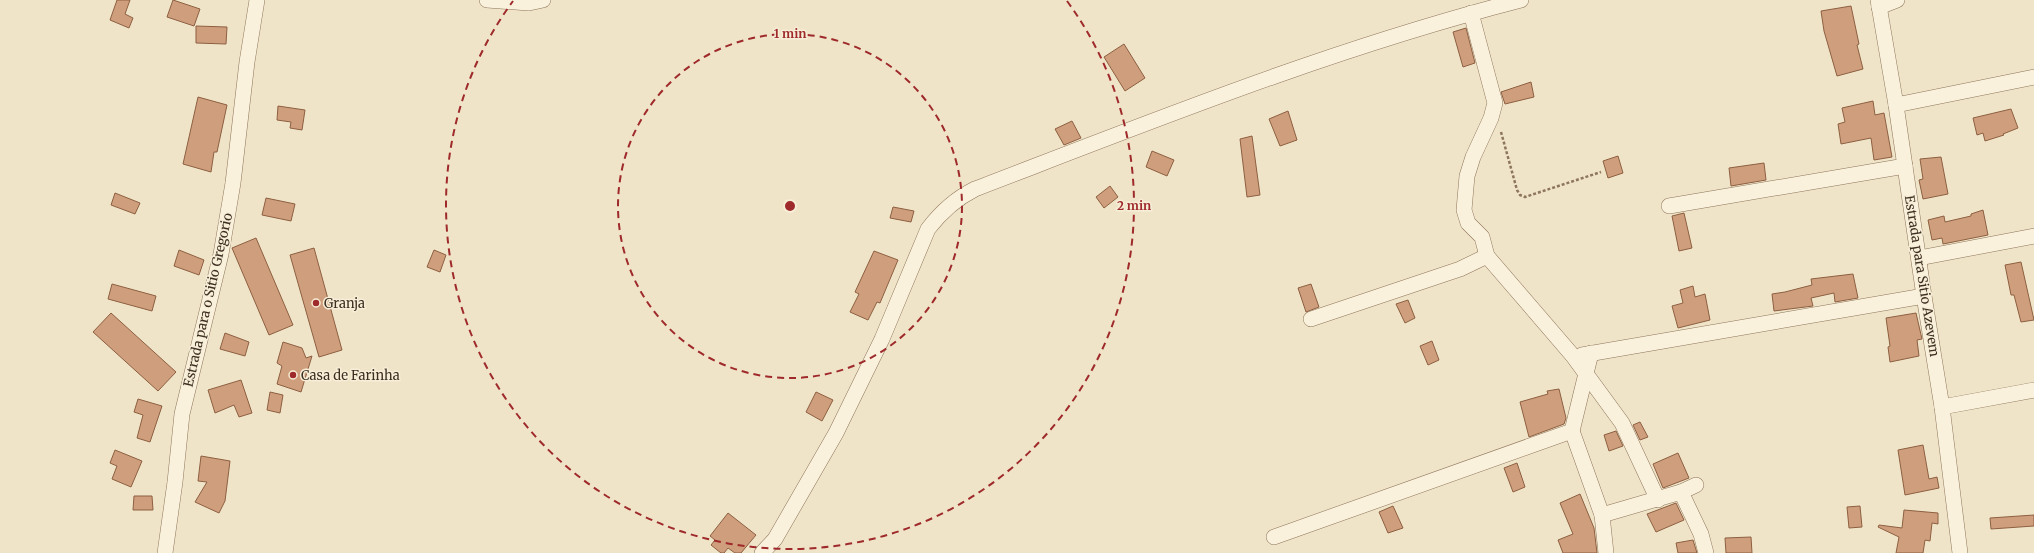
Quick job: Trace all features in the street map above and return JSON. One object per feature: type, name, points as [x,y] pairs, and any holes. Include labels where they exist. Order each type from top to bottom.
[{"type":"street","name":"Estrada para o Sitio Gregorio","points":[[165,553],[175,482],[182,414],[221,254],[233,183],[247,62],[257,0]]},
{"type":"street","points":[[487,0],[529,3],[543,0]]},
{"type":"street","points":[[762,553],[775,539],[836,433],[882,339],[928,229],[937,217],[953,202],[975,189],[1229,92],[1384,38],[1521,0]]},
{"type":"street","points":[[1879,3],[1896,0]]},
{"type":"street","name":"Estrada para Sitio Azevem","points":[[1879,3],[1942,407],[1960,553]]},
{"type":"street","points":[[1471,13],[1495,103],[1491,118],[1473,157],[1468,176],[1464,210],[1468,223],[1482,237],[1487,256],[1573,356],[1622,424],[1658,500]]},
{"type":"street","points":[[1896,105],[2034,77]]},
{"type":"street","points":[[1668,206],[1905,166]]},
{"type":"street","points":[[1918,258],[2034,236]]},
{"type":"street","points":[[1311,319],[1460,269],[1487,256]]},
{"type":"street","points":[[1573,356],[1924,296]]},
{"type":"street","points":[[1591,353],[1572,431],[1602,515],[1606,553]]},
{"type":"street","points":[[1942,407],[2034,390]]},
{"type":"street","points":[[1274,537],[1572,431]]},
{"type":"street","points":[[1602,515],[1658,500],[1696,485]]},
{"type":"street","points":[[1681,492],[1701,534],[1706,553]]},
{"type":"path","points":[[1500,131],[1520,195],[1525,197],[1601,172]]},
{"type":"building","points":[[117,0],[130,0],[125,14],[133,18],[129,28],[110,20]]},
{"type":"building","points":[[173,0],[200,9],[194,26],[167,17]]},
{"type":"building","points":[[1851,6],[1859,44],[1857,45],[1863,69],[1837,76],[1824,31],[1821,11]]},
{"type":"building","points":[[196,26],[227,27],[226,44],[196,43]]},
{"type":"building","points":[[1466,28],[1475,63],[1463,67],[1453,32]]},
{"type":"building","points":[[1124,44],[1145,78],[1125,91],[1104,57]]},
{"type":"building","points":[[1531,82],[1534,97],[1505,104],[1501,92]]},
{"type":"building","points":[[198,97],[227,105],[217,152],[214,152],[211,172],[183,164]]},
{"type":"building","points":[[1873,101],[1875,115],[1884,113],[1892,157],[1874,160],[1871,138],[1841,144],[1838,124],[1845,122],[1842,108]]},
{"type":"building","points":[[278,106],[305,110],[302,130],[290,128],[291,122],[277,120]]},
{"type":"building","points":[[2011,109],[2018,128],[2003,134],[2004,135],[1985,141],[1983,133],[1977,135],[1973,118]]},
{"type":"building","points":[[1288,111],[1297,140],[1280,146],[1269,119]]},
{"type":"building","points":[[1072,121],[1081,138],[1064,145],[1055,129]]},
{"type":"building","points":[[1252,136],[1260,195],[1247,197],[1240,139]]},
{"type":"building","points":[[1152,151],[1174,160],[1167,176],[1146,167]]},
{"type":"building","points":[[1618,156],[1623,173],[1608,178],[1603,161]]},
{"type":"building","points":[[1941,157],[1948,194],[1923,199],[1919,180],[1923,179],[1920,159]]},
{"type":"building","points":[[1764,163],[1766,180],[1731,186],[1729,168]]},
{"type":"building","points":[[1110,186],[1118,197],[1104,208],[1096,197]]},
{"type":"building","points":[[115,193],[140,203],[135,214],[111,205]]},
{"type":"building","points":[[266,198],[295,204],[291,221],[262,215]]},
{"type":"building","points":[[893,207],[914,211],[911,222],[890,218]]},
{"type":"building","points":[[1983,210],[1988,235],[1943,244],[1942,238],[1932,240],[1928,220],[1944,216],[1945,222],[1971,216],[1971,214]]},
{"type":"building","points":[[1684,213],[1692,248],[1679,251],[1672,216]]},
{"type":"building","name":"Granja","points":[[256,238],[293,325],[269,335],[232,248]]},
{"type":"building","name":"Granja","points":[[314,248],[342,350],[319,357],[290,255]]},
{"type":"building","points":[[179,250],[204,260],[199,275],[174,266]]},
{"type":"building","points":[[434,250],[446,255],[440,272],[427,267]]},
{"type":"building","points":[[874,251],[898,260],[880,303],[877,302],[868,320],[850,312],[859,294],[855,292]]},
{"type":"building","points":[[2021,262],[2034,320],[2021,322],[2014,295],[2011,295],[2005,265]]},
{"type":"building","points":[[1853,274],[1858,298],[1835,302],[1834,293],[1811,298],[1813,306],[1774,311],[1772,294],[1812,285],[1811,279]]},
{"type":"building","points":[[112,284],[156,296],[152,311],[108,299]]},
{"type":"building","points":[[1311,284],[1319,307],[1306,312],[1298,288]]},
{"type":"building","points":[[1693,286],[1695,297],[1705,294],[1710,320],[1678,328],[1672,306],[1683,303],[1680,290]]},
{"type":"building","points":[[1408,300],[1415,318],[1405,323],[1396,304]]},
{"type":"building","points":[[111,313],[176,372],[158,391],[93,332]]},
{"type":"building","points":[[1916,313],[1922,339],[1917,340],[1919,356],[1890,362],[1888,347],[1890,346],[1886,318]]},
{"type":"building","points":[[225,333],[249,342],[245,356],[220,349]]},
{"type":"building","points":[[1432,341],[1439,360],[1428,365],[1420,346]]},
{"type":"building","name":"Casa de Farinha","points":[[283,342],[302,348],[306,358],[312,356],[301,392],[277,384],[282,366],[277,363]]},
{"type":"building","points":[[241,380],[252,413],[239,417],[234,405],[215,413],[208,390]]},
{"type":"building","points":[[1559,389],[1566,418],[1564,424],[1529,437],[1520,402],[1548,394],[1547,391]]},
{"type":"building","points":[[270,392],[283,395],[280,413],[267,410]]},
{"type":"building","points":[[816,392],[833,400],[822,421],[806,412]]},
{"type":"building","points":[[138,399],[162,406],[150,442],[137,438],[143,415],[134,412]]},
{"type":"building","points":[[1640,422],[1648,437],[1640,440],[1633,425]]},
{"type":"building","points":[[1616,431],[1623,446],[1609,451],[1604,435]]},
{"type":"building","points":[[1923,445],[1929,479],[1937,477],[1939,488],[1905,495],[1898,450]]},
{"type":"building","points":[[115,450],[142,461],[131,487],[112,479],[117,466],[110,463]]},
{"type":"building","points":[[1678,453],[1689,478],[1663,488],[1653,464]]},
{"type":"building","points":[[201,456],[230,461],[225,501],[219,513],[195,502],[207,482],[198,481]]},
{"type":"building","points":[[1517,463],[1525,487],[1513,492],[1504,468]]},
{"type":"building","points":[[1580,494],[1594,528],[1597,553],[1563,553],[1558,540],[1573,534],[1560,503]]},
{"type":"building","points":[[134,496],[152,496],[153,510],[133,510]]},
{"type":"building","points":[[1676,503],[1684,520],[1656,532],[1647,514]]},
{"type":"building","points":[[1393,506],[1403,528],[1388,533],[1379,512]]},
{"type":"building","points":[[1860,506],[1862,527],[1849,528],[1847,507]]},
{"type":"building","points":[[1904,510],[1938,513],[1938,524],[1932,523],[1930,541],[1925,540],[1923,553],[1896,553],[1899,537],[1878,527],[1879,525],[1902,528]]},
{"type":"building","points":[[728,513],[756,535],[741,553],[735,553],[728,548],[724,553],[721,553],[711,545],[715,540],[710,536]]},
{"type":"building","points":[[2034,515],[2034,526],[1991,529],[1990,518]]},
{"type":"building","points":[[1751,537],[1752,553],[1726,553],[1725,538]]},
{"type":"building","points":[[1693,540],[1697,553],[1678,553],[1676,543]]},
{"type":"place","name":"Granja","points":[[316,303]]},
{"type":"place","name":"Casa de Farinha","points":[[293,375]]}]
